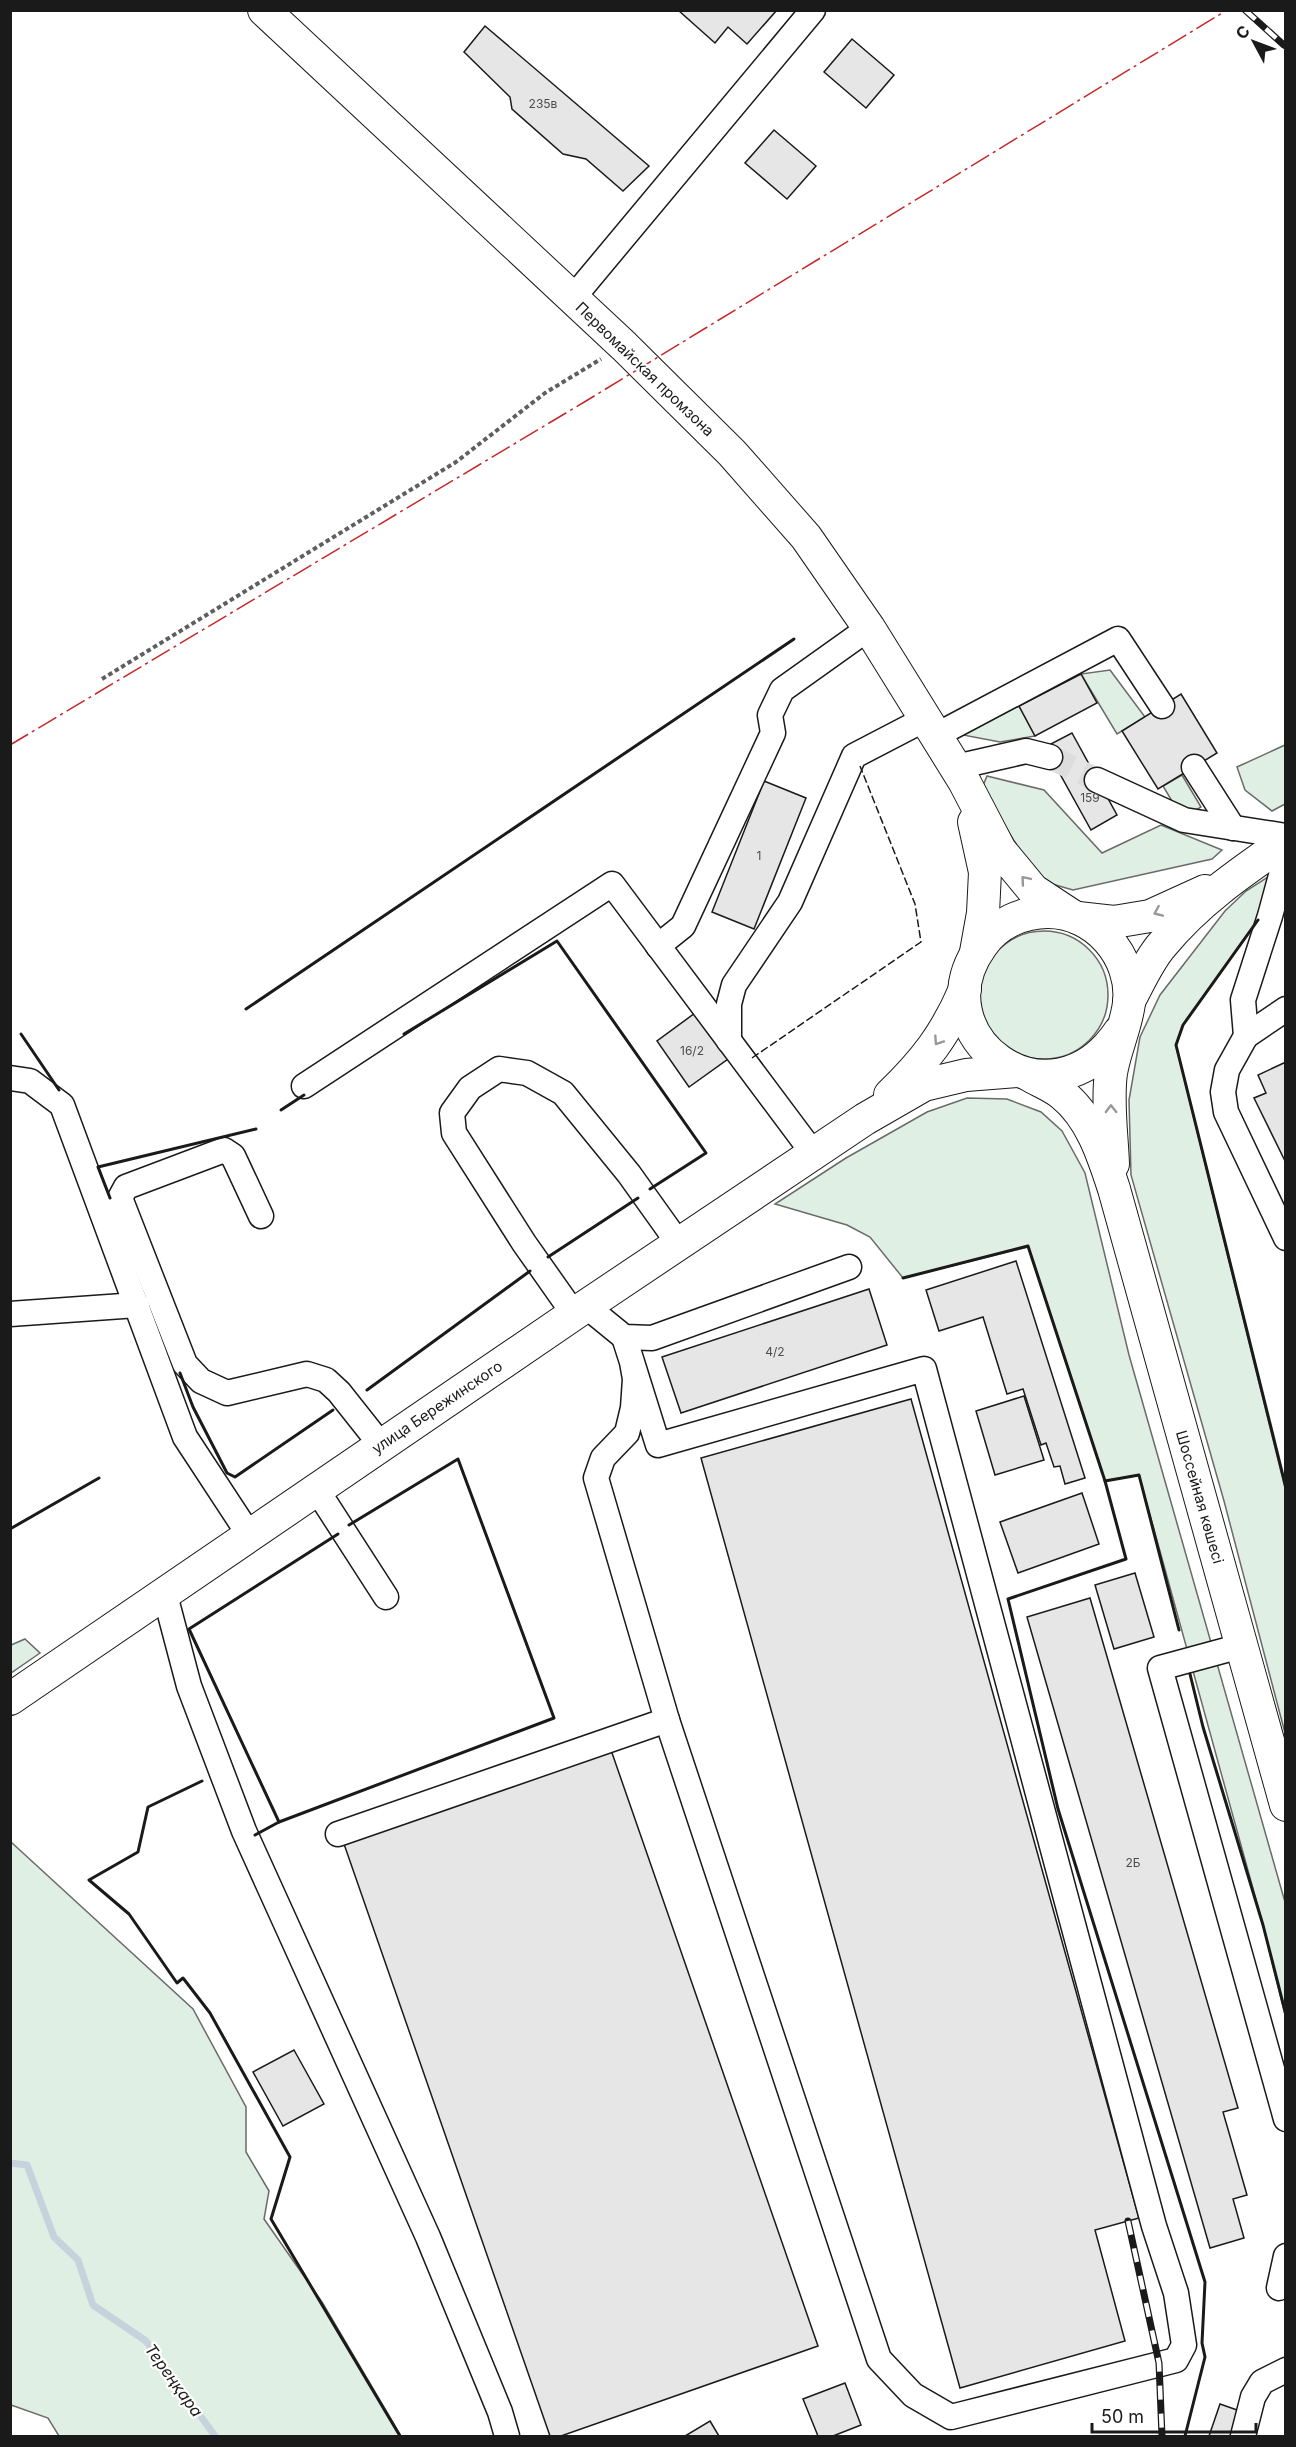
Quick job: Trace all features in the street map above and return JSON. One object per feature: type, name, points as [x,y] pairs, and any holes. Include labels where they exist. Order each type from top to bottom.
[{"type":"main road","name":"Первомайская промзона","points":[[264,10],[624,346],[732,453],[806,537],[869,628],[960,774]]},
{"type":"main road","points":[[960,774],[1000,850],[1034,890],[1103,934],[1115,948],[1124,965],[1129,1001]]},
{"type":"main road","points":[[960,774],[985,873],[983,913],[976,952],[966,976],[966,1007],[971,1025],[991,1055],[1062,1094],[1085,1120],[1099,1145],[1114,1189]]},
{"type":"main road","points":[[1114,1189],[1111,1075],[1129,1001],[1161,947],[1192,914],[1230,880],[1286,839]]},
{"type":"main road","points":[[976,952],[997,929],[1010,921],[1040,912],[1114,921],[1150,916],[1230,880]]},
{"type":"main road","points":[[866,1119],[933,1048],[952,1020],[965,989]]},
{"type":"main road","points":[[866,1119],[924,1085],[966,1075],[1023,1073],[1047,1076],[1065,1074],[1097,1059],[1120,1031]]},
{"type":"main road","name":"улица Бережинского","points":[[10,1699],[580,1310],[866,1119]]},
{"type":"main road","name":"Шоссейная көшесі","points":[[1114,1189],[1286,1805]]},
{"type":"lane","points":[[572,299],[813,10]]},
{"type":"lane","points":[[658,946],[683,926],[773,733],[770,715],[782,690],[869,628]]},
{"type":"lane","points":[[729,1041],[729,1004],[734,985],[790,902],[854,756],[932,727],[1118,639],[1162,706]]},
{"type":"lane","points":[[960,774],[1026,751],[1050,757]]},
{"type":"lane","points":[[1194,767],[1233,828]]},
{"type":"lane","points":[[1097,780],[1184,820],[1286,839]]},
{"type":"lane","points":[[1246,1036],[1243,1000],[1286,857]]},
{"type":"lane","points":[[304,1086],[612,884],[813,1154]]},
{"type":"lane","points":[[1286,1009],[1246,1036],[1227,1070],[1222,1092],[1226,1112],[1286,1238]]},
{"type":"lane","points":[[679,1244],[629,1174],[563,1093],[526,1073],[499,1069],[470,1088],[452,1113],[454,1133],[524,1243],[580,1310],[624,1337],[652,1338],[849,1267]]},
{"type":"lane","points":[[10,1078],[30,1081],[62,1105],[185,1437],[250,1536]]},
{"type":"lane","points":[[261,1216],[233,1156],[224,1150],[126,1187],[120,1198],[185,1364],[201,1381],[227,1392],[307,1374],[326,1380],[339,1392],[381,1445]]},
{"type":"lane","points":[[10,1314],[137,1305]]},
{"type":"lane","points":[[624,1337],[632,1362],[658,1445],[924,1369],[1154,2226],[1176,2293],[1184,2344],[1176,2360],[951,2417],[913,2395],[879,2359],[667,1720],[596,1478],[603,1458],[627,1433],[633,1408],[635,1379],[632,1362]]},
{"type":"lane","points":[[317,1490],[386,1597]]},
{"type":"lane","points":[[165,1595],[189,1686],[244,1831],[428,2237],[500,2412],[507,2436]]},
{"type":"lane","points":[[1241,1646],[1160,1668],[1286,2119]]},
{"type":"lane","points":[[338,1834],[667,1720]]},
{"type":"lane","points":[[1279,2288],[1286,2256]]},
{"type":"lane","points":[[1243,2436],[1253,2397],[1262,2382],[1286,2370]]},
{"type":"path","points":[[102,680],[456,462],[545,393],[624,346]]},
{"type":"green space","points":[[1110,670],[1145,717],[1117,734],[1081,674]]},
{"type":"green space","points":[[1019,706],[1035,736],[1000,742],[963,735]]},
{"type":"green space","points":[[1285,745],[1285,804],[1272,811],[1245,790],[1237,767]]},
{"type":"green space","points":[[1182,775],[1201,807],[1188,815],[1176,808],[1163,786]]},
{"type":"green space","points":[[987,776],[1044,790],[1102,853],[1161,825],[1222,850],[1212,859],[1073,890],[1038,880],[982,788]]},
{"type":"green space","points":[[1285,866],[1261,915],[1183,1025],[1176,1046],[1285,1488],[1285,1733],[1224,1501],[1131,1175],[1129,1100],[1140,1037],[1160,995],[1225,911],[1246,891]]},
{"type":"green space","points":[[1044,931],[1068,936],[1089,950],[1103,971],[1108,995],[1103,1019],[1089,1040],[1068,1054],[1044,1059],[1020,1054],[999,1040],[985,1019],[980,995],[985,971],[999,950],[1020,936]]},
{"type":"green space","points":[[967,1098],[1007,1099],[1041,1112],[1062,1131],[1085,1173],[1129,1355],[1285,1902],[1285,2015],[1263,1925],[1139,1475],[1105,1481],[1028,1247],[903,1278],[870,1237],[847,1225],[775,1204],[846,1158],[927,1112]]},
{"type":"green space","points":[[25,1639],[40,1653],[11,1673],[11,1645]]},
{"type":"green space","points":[[11,1842],[193,2009],[246,2107],[246,2152],[269,2191],[264,2219],[322,2302],[401,2436],[59,2436],[48,2418],[11,2405]]},
{"type":"building","points":[[678,10],[777,10],[747,44],[728,27],[715,43]]},
{"type":"building","points":[[485,26],[649,166],[623,191],[586,159],[563,154],[512,109],[510,97],[464,52]]},
{"type":"building","points":[[852,39],[894,75],[866,108],[824,72]]},
{"type":"building","points":[[774,130],[816,166],[787,199],[745,163]]},
{"type":"building","points":[[1081,674],[1097,703],[1035,736],[1019,706]]},
{"type":"building","points":[[1181,694],[1217,753],[1158,789],[1122,731]]},
{"type":"building","points":[[1072,733],[1117,815],[1091,830],[1045,747]]},
{"type":"building","points":[[764,781],[806,798],[754,929],[712,912]]},
{"type":"building","points":[[695,1013],[728,1059],[689,1087],[657,1041]]},
{"type":"building","points":[[1286,1062],[1286,1163],[1254,1098],[1266,1093],[1258,1075]]},
{"type":"building","points":[[1016,1261],[1085,1478],[1065,1484],[1060,1466],[1054,1467],[1046,1443],[1041,1445],[1023,1389],[1007,1394],[983,1317],[939,1331],[926,1290]]},
{"type":"building","points":[[869,1289],[887,1345],[681,1413],[662,1357]]},
{"type":"building","points":[[1024,1396],[1044,1460],[995,1475],[976,1411]]},
{"type":"building","points":[[911,1399],[1139,2218],[1095,2230],[1125,2341],[960,2388],[701,1458]]},
{"type":"building","points":[[1082,1493],[1099,1544],[1018,1573],[1000,1522]]},
{"type":"building","points":[[1135,1573],[1154,1637],[1114,1649],[1095,1585]]},
{"type":"building","points":[[1090,1598],[1238,2108],[1223,2112],[1247,2195],[1233,2199],[1244,2238],[1210,2248],[1027,1617]]},
{"type":"building","points":[[611,1750],[818,2346],[561,2436],[550,2436],[344,1844]]},
{"type":"building","points":[[294,2050],[324,2104],[283,2126],[253,2072]]},
{"type":"building","points":[[845,2383],[861,2425],[833,2436],[818,2436],[803,2399]]},
{"type":"building","points":[[1220,2404],[1240,2411],[1232,2436],[1209,2436]]},
{"type":"building","points":[[710,2421],[719,2436],[685,2436]]},
{"type":"waterway","name":"Тереңқара","points":[[10,2163],[27,2165],[54,2237],[78,2260],[93,2305],[146,2341],[215,2436]]},
{"type":"tunnel","points":[[1050,757],[1097,780]]},
{"type":"railway","points":[[1245,10],[1286,47]]},
{"type":"railway","points":[[1128,2221],[1159,2363],[1162,2436]]},
{"type":"fence","points":[[752,1058],[921,942],[915,904],[860,766]]},
{"type":"wall","points":[[246,1009],[794,639]]},
{"type":"wall","points":[[1258,920],[1183,1025],[1176,1045],[1286,1488]]},
{"type":"wall","points":[[404,1034],[557,941],[706,1153],[650,1189]]},
{"type":"wall","points":[[21,1034],[59,1090]]},
{"type":"wall","points":[[281,1110],[304,1095]]},
{"type":"wall","points":[[110,1198],[98,1167],[256,1129]]},
{"type":"wall","points":[[548,1257],[638,1198]]},
{"type":"wall","points":[[903,1278],[1028,1246],[1105,1481],[1126,1559],[1008,1599],[1058,1809],[1205,2282],[1202,2343],[1205,2357],[1185,2436]]},
{"type":"wall","points":[[367,1390],[530,1271]]},
{"type":"wall","points":[[180,1373],[193,1407],[227,1473],[235,1477],[333,1410]]},
{"type":"wall","points":[[255,1835],[279,1822],[554,1718],[458,1459],[349,1525]]},
{"type":"wall","points":[[1105,1481],[1139,1475],[1179,1630]]},
{"type":"wall","points":[[10,1529],[99,1478]]},
{"type":"wall","points":[[279,1822],[189,1629],[338,1534]]},
{"type":"wall","points":[[1190,1674],[1203,1727],[1263,1925],[1286,2015]]},
{"type":"wall","points":[[202,1781],[148,1807],[138,1852],[89,1880],[129,1914],[177,1983],[183,1978],[210,2013],[290,2157],[271,2219],[400,2436]]},
{"type":"power","points":[[10,745],[586,401],[1227,10]]}]
